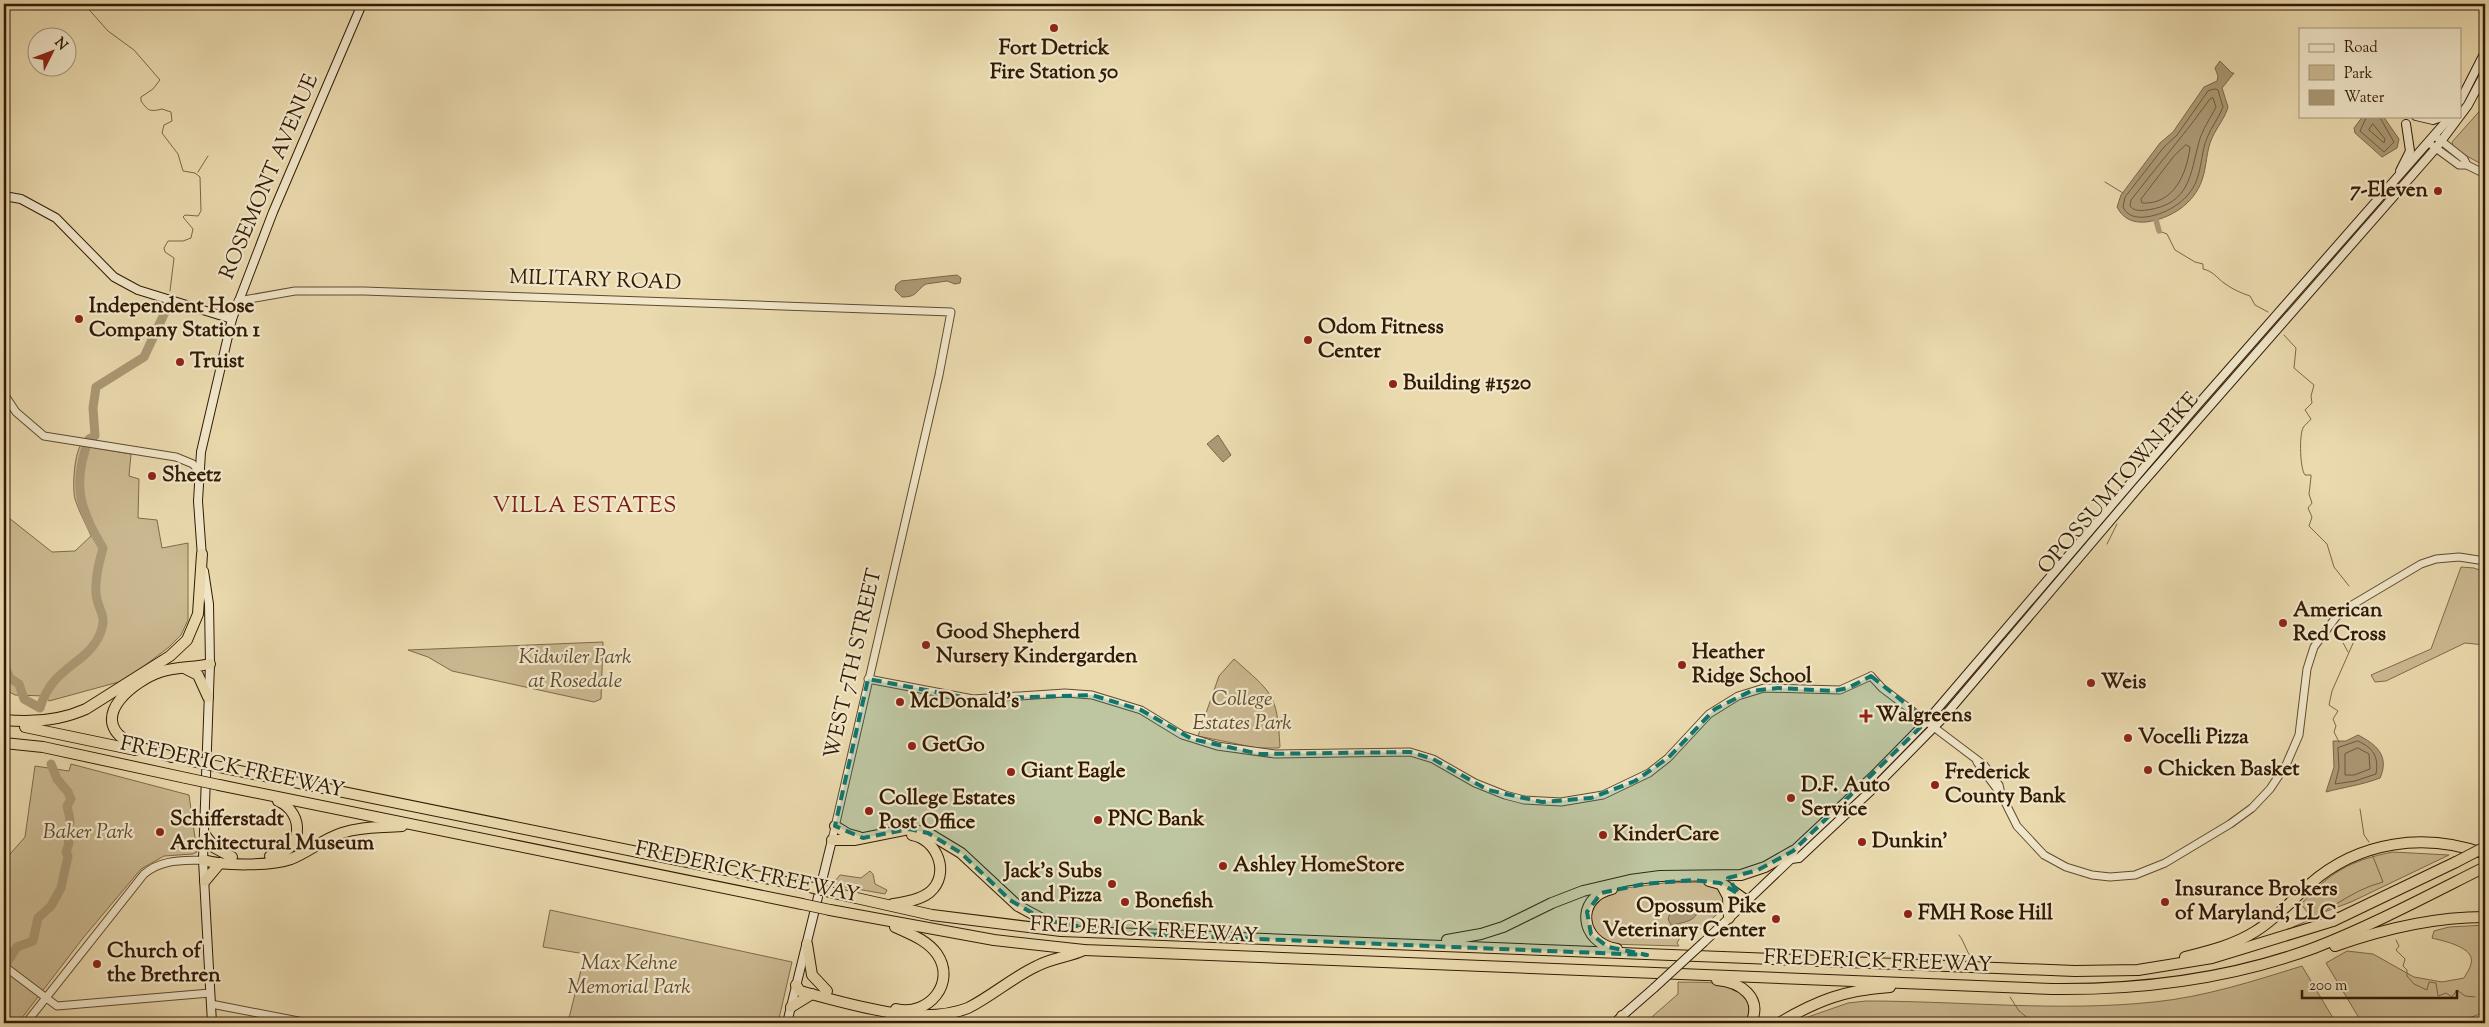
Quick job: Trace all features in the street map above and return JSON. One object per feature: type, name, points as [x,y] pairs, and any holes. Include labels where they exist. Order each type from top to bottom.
[{"type":"highway","points":[[4,720],[37,722],[69,716],[86,709],[181,648],[192,632],[198,614],[202,554]]},
{"type":"highway","points":[[149,670],[188,660],[210,664]]},
{"type":"highway","points":[[172,757],[126,741],[119,735],[113,719],[116,705],[133,686],[158,672],[181,666],[210,664]]},
{"type":"highway","points":[[181,666],[198,675],[208,697]]},
{"type":"highway","name":"FREDERICK FREEWAY","points":[[4,724],[42,730],[805,886],[885,905],[999,925],[1115,933],[1416,944],[2027,971],[2138,970]]},
{"type":"highway","name":"FREDERICK FREEWAY","points":[[4,743],[44,747],[260,794],[416,824],[881,920],[994,940],[1084,950],[2052,989],[2121,988],[2218,975],[2297,954]]},
{"type":"highway","points":[[203,860],[274,856],[286,852],[294,843],[298,825],[294,814],[286,805],[260,794]]},
{"type":"highway","points":[[203,860],[220,863],[284,861],[342,833],[364,828],[416,824]]},
{"type":"highway","points":[[835,826],[848,834],[863,838]]},
{"type":"highway","points":[[832,840],[854,840],[909,828],[928,832],[961,853],[1005,895],[1028,912],[1058,924],[1115,933]]},
{"type":"highway","points":[[832,840],[837,845],[850,847],[909,834],[920,837],[932,846],[940,866],[934,888],[917,899],[885,905]]},
{"type":"highway","points":[[205,835],[215,848],[232,857]]},
{"type":"highway","points":[[2138,970],[2213,950],[2243,938],[2274,918],[2320,876],[2364,852],[2388,845],[2425,842],[2462,846],[2485,854]]},
{"type":"highway","points":[[2138,970],[2212,958],[2305,931],[2356,910],[2485,847]]},
{"type":"highway","points":[[1647,955],[1635,950],[1614,949],[1595,940],[1587,927],[1586,920],[1590,906],[1596,897],[1609,890],[1660,882],[1722,880],[1754,872],[1792,855]]},
{"type":"highway","points":[[205,881],[220,863]]},
{"type":"highway","points":[[2297,954],[2369,924],[2485,867]]},
{"type":"highway","points":[[1416,944],[1481,934],[1503,927],[1574,894],[1630,880],[1675,875],[1722,880],[1735,885],[1739,890],[1739,894],[1747,902]]},
{"type":"highway","points":[[1722,880],[1728,897],[1729,918]]},
{"type":"highway","points":[[2297,954],[2323,950],[2405,926],[2459,918],[2485,917]]},
{"type":"highway","points":[[796,985],[903,1011],[918,1010],[936,998],[942,986],[944,972],[938,955],[930,946],[916,937],[881,920]]},
{"type":"highway","points":[[806,944],[812,975],[827,991]]},
{"type":"highway","points":[[796,985],[800,991],[902,1017],[939,1017],[967,1008],[1037,966],[1084,950]]},
{"type":"highway","points":[[1692,974],[1742,987],[1753,1003],[1754,1015],[1751,1023]]},
{"type":"highway","points":[[1779,1023],[1812,1004],[1837,994],[1913,983]]},
{"type":"highway","points":[[791,1007],[812,994]]},
{"type":"main road","name":"ROSEMONT AVENUE","points":[[212,1023],[203,860],[210,664],[209,604],[198,507],[201,452],[232,319],[238,301],[362,4]]},
{"type":"main road","points":[[2462,97],[2485,52]]},
{"type":"main road","name":"OPOSSUMTOWN PIKE","points":[[2462,112],[2468,105],[2485,73]]},
{"type":"main road","points":[[2424,118],[2433,120],[2439,118]]},
{"type":"main road","name":"OPOSSUMTOWN PIKE","points":[[1792,855],[1799,858],[1879,783],[1934,727],[2139,487],[2436,148],[2450,118]]},
{"type":"main road","name":"OPOSSUMTOWN PIKE","points":[[1619,1021],[1747,902],[1927,721],[2199,403],[2429,143],[2439,138],[2457,118]]},
{"type":"main road","points":[[2394,182],[2410,151],[2406,124]]},
{"type":"main road","points":[[4,196],[21,199],[56,218],[114,276],[138,290],[232,319]]},
{"type":"main road","name":"WEST 7TH STREET","points":[[787,1023],[832,840]]},
{"type":"street","points":[[2439,138],[2464,159],[2467,165]]},
{"type":"street","points":[[2429,143],[2459,165],[2467,165],[2485,174]]},
{"type":"street","name":"MILITARY ROAD","points":[[238,301],[295,291],[364,291],[951,312]]},
{"type":"street","name":"WEST 7TH STREET","points":[[832,840],[939,375],[951,312]]},
{"type":"street","points":[[4,394],[16,412],[44,436],[186,459],[197,456],[201,452]]},
{"type":"street","points":[[186,459],[199,472]]},
{"type":"street","points":[[868,679],[973,699],[1065,693],[1092,695],[1141,710],[1182,735],[1217,746],[1260,754],[1410,752],[1433,759],[1475,784],[1505,795],[1524,800],[1561,802],[1603,795],[1649,773],[1668,758],[1709,714],[1738,696],[1764,688],[1833,691],[1848,688],[1871,676],[1908,702],[1910,708],[1976,762],[2001,794],[2014,820],[2026,838],[2044,855],[2066,867],[2092,876],[2110,877],[2135,875],[2159,866],[2237,819],[2257,803],[2276,781],[2292,754],[2299,735],[2311,655],[2321,635],[2336,617],[2352,605],[2421,564],[2436,559],[2459,557],[2485,561]]},
{"type":"street","points":[[26,1023],[144,874],[159,864],[170,861],[203,860]]},
{"type":"street","points":[[4,966],[57,1006],[210,993]]},
{"type":"street","points":[[211,1004],[309,1023]]},
{"type":"highlighted area","points":[[1871,676],[1927,721],[1793,851],[1758,870],[1728,878],[1739,894],[1720,883],[1693,880],[1644,884],[1601,893],[1587,912],[1591,934],[1608,947],[1647,955],[1115,933],[1044,920],[1010,900],[961,853],[928,833],[909,829],[863,838],[835,826],[868,679],[973,699],[1092,695],[1141,710],[1192,739],[1260,754],[1410,752],[1433,759],[1488,790],[1542,802],[1591,798],[1635,781],[1668,758],[1715,709],[1751,691],[1778,688],[1833,691],[1848,688]]},
{"type":"green space","points":[[2485,105],[2485,166],[2454,149],[2452,142]]},
{"type":"green space","points":[[83,442],[95,448],[131,454],[129,476],[139,479],[138,518],[157,520],[162,548],[188,543],[188,620],[181,635],[169,647],[126,680],[49,701],[45,696],[15,695],[4,689],[4,514],[52,552],[75,551],[91,536],[78,509],[74,494],[76,461]]},
{"type":"green space","points":[[2461,567],[2474,568],[2485,572],[2485,645],[2465,643],[2386,681],[2375,682],[2371,675],[2431,649]]},
{"type":"green space","name":"Kidwiler Park at Rosedale","points":[[603,642],[601,699],[594,702],[452,671],[428,657],[408,650]]},
{"type":"green space","name":"College Estates Park","points":[[1234,659],[1265,688],[1270,696],[1277,715],[1280,747],[1257,748],[1198,736],[1219,676]]},
{"type":"green space","name":"Baker Park","points":[[71,764],[189,795],[197,852],[193,854],[164,856],[141,869],[83,938],[18,1023],[4,1023],[4,861],[25,837],[35,766],[69,771]]},
{"type":"green space","points":[[2393,852],[2449,855],[2351,902],[2311,917],[2301,904],[2322,884],[2342,869],[2365,859]]},
{"type":"green space","points":[[870,871],[873,874],[875,884],[887,890],[885,894],[840,886],[834,882],[840,875],[861,878]]},
{"type":"green space","points":[[1704,882],[1717,885],[1725,901],[1722,910],[1700,929],[1697,927],[1683,932],[1677,943],[1679,946],[1608,944],[1590,928],[1590,908],[1606,893],[1626,888],[1664,883]]},
{"type":"green space","name":"Max Kehne Memorial Park","points":[[550,910],[792,962],[778,1023],[568,1022],[585,954],[543,947]]},
{"type":"green space","points":[[2485,925],[2485,1012],[2456,1023],[2362,1023],[2326,963],[2347,951],[2373,954],[2414,977],[2442,982],[2464,978],[2471,964],[2469,953],[2458,946],[2432,938],[2434,931],[2449,927]]},
{"type":"green space","points":[[2302,966],[2336,1023],[1808,1023],[1805,1018],[1848,1003],[1866,1001],[2046,1006],[2118,1005],[2154,1002],[2173,1000],[2247,983]]},
{"type":"green space","points":[[1678,982],[1720,984],[1740,990],[1747,996],[1750,1004],[1748,1023],[1645,1023],[1678,994]]},
{"type":"water","points":[[2220,61],[2234,73],[2222,88],[2228,107],[2210,143],[2204,175],[2198,189],[2180,209],[2164,218],[2137,222],[2122,215],[2117,207],[2121,195],[2160,143],[2173,132],[2204,87],[2217,81],[2218,76],[2215,68]]},
{"type":"water","points":[[2362,118],[2384,118],[2399,139],[2397,148],[2382,157],[2355,133],[2354,128]]},
{"type":"water","points":[[957,275],[961,278],[960,283],[955,284],[947,281],[926,284],[911,296],[902,297],[895,290],[896,285],[901,281]]},
{"type":"water","points":[[1218,435],[1231,455],[1223,462],[1207,444]]},
{"type":"water","points":[[2358,735],[2370,742],[2380,752],[2383,770],[2380,778],[2326,792],[2334,767],[2333,741],[2346,741]]},
{"type":"water","points":[[1688,903],[1697,913],[1695,916],[1686,922],[1671,925],[1668,919],[1670,913]]},
{"type":"waterway","points":[[84,4],[108,31],[134,50],[160,80],[153,89],[141,97],[141,101],[150,110],[162,109],[171,112],[172,121],[164,125],[162,133],[178,154],[183,171],[195,173],[200,177],[201,211],[198,216],[185,215],[183,217],[193,229],[191,238],[183,241],[168,241],[164,248],[165,252],[174,258],[170,291]]},
{"type":"waterway","points":[[198,172],[208,156]]},
{"type":"waterway","points":[[2105,182],[2123,193]]},
{"type":"waterway","points":[[2156,220],[2159,231]]},
{"type":"waterway","points":[[2159,231],[2167,234],[2175,250],[2195,262],[2203,264],[2203,269],[2212,273],[2230,287],[2250,296],[2255,305],[2268,312]]},
{"type":"waterway","points":[[4,665],[10,678],[19,684],[24,699],[40,708],[45,694],[53,683],[87,653],[100,634],[103,618],[97,600],[96,588],[103,548],[88,521],[80,483],[81,469],[89,439],[95,436],[93,408],[96,387],[144,357],[166,310]]},
{"type":"waterway","points":[[2284,335],[2296,348],[2294,368],[2314,385],[2311,396],[2312,403],[2305,410],[2311,419],[2303,428],[2301,445],[2303,472],[2305,475],[2311,475],[2309,494],[2312,503],[2308,508],[2312,517],[2309,526],[2327,544],[2334,567],[2349,586]]},
{"type":"waterway","points":[[2107,544],[2117,524]]},
{"type":"waterway","points":[[2339,742],[2334,732],[2336,726],[2333,719],[2338,711],[2329,705],[2332,691],[2354,641],[2351,634]]},
{"type":"waterway","points":[[2341,639],[2348,652]]},
{"type":"waterway","points":[[4,967],[17,947],[33,941],[38,918],[51,906],[61,888],[68,856],[66,852],[69,843],[66,832],[70,819],[67,806],[71,799],[68,792],[57,779],[51,764]]},
{"type":"waterway","points":[[2360,809],[2364,835],[2369,842]]},
{"type":"waterway","points":[[2293,927],[2359,891],[2383,882],[2372,854]]},
{"type":"waterway","points":[[1959,935],[1970,956],[1975,961]]},
{"type":"waterway","points":[[2396,940],[2399,946],[2396,950],[2405,959],[2403,966],[2407,970],[2407,976],[2414,984],[2427,990],[2429,982],[2436,983],[2438,996],[2446,993],[2452,997],[2457,990],[2465,996],[2475,997]]},
{"type":"waterway","points":[[2010,997],[2019,1011],[2034,1023]]},
{"type":"place","name":"Fort Detrick Fire Station 50","points":[[1054,28]]},
{"type":"place","name":"7-Eleven","points":[[2438,191]]},
{"type":"place","name":"Independent Hose Company Station 1","points":[[79,319]]},
{"type":"place","name":"Odom Fitness Center","points":[[1308,340]]},
{"type":"place","name":"Truist","points":[[180,362]]},
{"type":"place","name":"Building #1520","points":[[1393,384]]},
{"type":"place","name":"Sheetz","points":[[152,476]]},
{"type":"place","name":"American Red Cross","points":[[2283,623]]},
{"type":"place","name":"Good Shepherd Nursery Kindergarden","points":[[926,645]]},
{"type":"place","name":"Heather Ridge School","points":[[1682,665]]},
{"type":"place","name":"Weis","points":[[2091,683]]},
{"type":"place","name":"McDonald's","points":[[900,702]]},
{"type":"place","name":"Walgreens","points":[[1866,716]]},
{"type":"place","name":"Vocelli Pizza","points":[[2128,738]]},
{"type":"place","name":"GetGo","points":[[912,746]]},
{"type":"place","name":"Chicken Basket","points":[[2148,770]]},
{"type":"place","name":"Giant Eagle","points":[[1011,772]]},
{"type":"place","name":"Frederick County Bank","points":[[1935,785]]},
{"type":"place","name":"D.F. Auto Service","points":[[1791,798]]},
{"type":"place","name":"College Estates Post Office","points":[[869,811]]},
{"type":"place","name":"PNC Bank","points":[[1098,820]]},
{"type":"place","name":"Schifferstadt Architectural Museum","points":[[160,832]]},
{"type":"place","name":"KinderCare","points":[[1603,835]]},
{"type":"place","name":"Dunkin'","points":[[1862,842]]},
{"type":"place","name":"Ashley HomeStore","points":[[1223,866]]},
{"type":"place","name":"Jack's Subs and Pizza","points":[[1112,884]]},
{"type":"place","name":"Bonefish","points":[[1125,902]]},
{"type":"place","name":"Insurance Brokers of Maryland, LLC","points":[[2165,902]]},
{"type":"place","name":"FMH Rose Hill","points":[[1908,914]]},
{"type":"place","name":"Opossum Pike Veterinary Center","points":[[1776,919]]},
{"type":"place","name":"Church of the Brethren","points":[[97,964]]},
{"type":"district","name":"VILLA ESTATES","points":[[585,507]]}]
